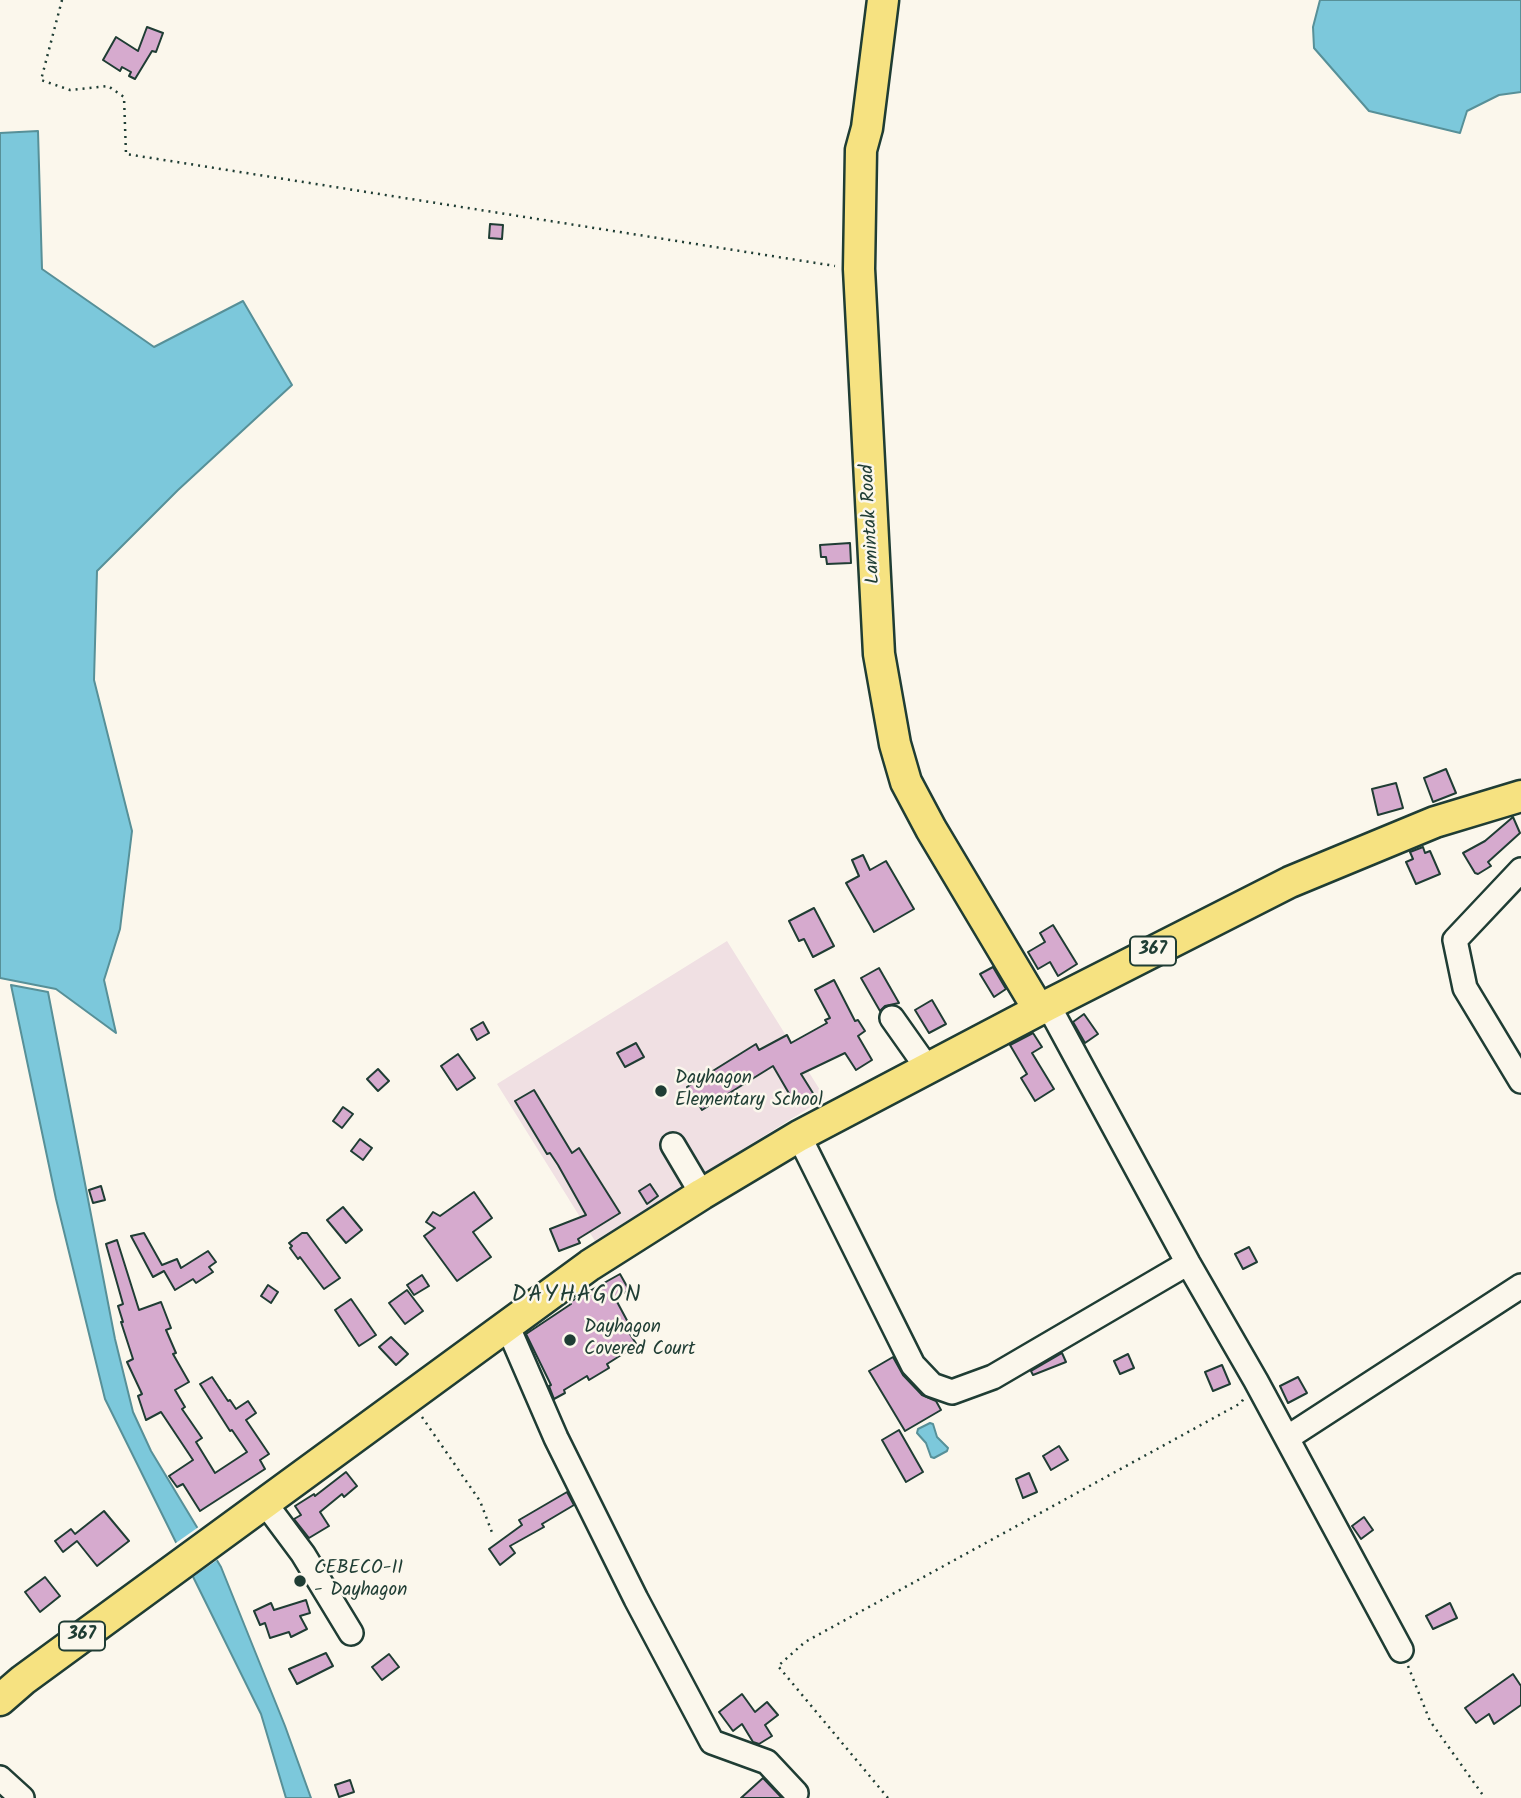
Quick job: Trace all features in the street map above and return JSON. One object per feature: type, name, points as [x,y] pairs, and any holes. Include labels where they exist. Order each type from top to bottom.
[{"type":"main road","name":"Lamintak Road","points":[[883,0],[867,128],[861,150],[859,269],[879,654],[895,744],[906,782],[931,829],[1043,1008]]},
{"type":"main road","name":"367","points":[[0,1700],[23,1680],[233,1525],[590,1265],[799,1136],[1290,882],[1435,822],[1521,796]]},
{"type":"street","points":[[1521,870],[1455,940],[1465,988],[1521,1081]]},
{"type":"street","points":[[1043,1008],[1256,1381],[1401,1650]]},
{"type":"street","points":[[892,1018],[928,1069]]},
{"type":"street","points":[[799,1136],[913,1365],[932,1385],[951,1392],[993,1377],[1188,1263]]},
{"type":"street","points":[[673,1145],[702,1194]]},
{"type":"street","points":[[1287,1438],[1521,1286]]},
{"type":"street","points":[[507,1325],[556,1438],[636,1599],[712,1742],[767,1762],[796,1793]]},
{"type":"street","points":[[265,1503],[303,1554],[351,1633]]},
{"type":"street","points":[[0,1778],[22,1798]]},
{"type":"path","points":[[62,0],[41,80],[70,90],[108,86],[124,97],[126,154],[859,269]]},
{"type":"path","points":[[888,1798],[778,1666],[805,1642],[1241,1403],[1256,1381]]},
{"type":"path","points":[[412,1395],[424,1420],[480,1501],[493,1535]]},
{"type":"path","points":[[1401,1650],[1430,1721],[1485,1798]]},
{"type":"shaded area","name":"Dayhagon Elementary School","points":[[727,941],[825,1098],[595,1241],[497,1084]]},
{"type":"water","points":[[1320,0],[1521,0],[1521,92],[1499,95],[1467,111],[1460,133],[1369,111],[1314,48],[1313,27]]},
{"type":"water","points":[[38,131],[42,269],[154,347],[243,301],[292,385],[178,490],[97,571],[94,680],[132,831],[120,929],[104,980],[116,1033],[56,989],[0,978],[0,133]]},
{"type":"water","points":[[11,985],[48,992],[115,1339],[133,1412],[151,1451],[221,1567],[311,1798],[286,1798],[261,1714],[105,1399],[56,1199]]},
{"type":"water","points":[[933,1424],[937,1437],[948,1448],[934,1458],[917,1433],[918,1429]]},
{"type":"pier","points":[[200,1526],[220,1558],[190,1579],[173,1545]]},
{"type":"building","points":[[147,27],[163,33],[156,52],[152,51],[135,79],[129,76],[131,72],[122,67],[120,71],[103,60],[116,37],[138,51]]},
{"type":"building","points":[[490,224],[503,225],[502,239],[489,238]]},
{"type":"building","points":[[850,543],[851,563],[827,564],[826,557],[821,557],[820,545]]},
{"type":"building","points":[[1446,769],[1456,793],[1433,802],[1424,778]]},
{"type":"building","points":[[1396,783],[1403,808],[1378,815],[1372,789]]},
{"type":"building","points":[[1513,817],[1520,833],[1488,862],[1491,866],[1478,874],[1475,873],[1463,853],[1485,841]]},
{"type":"building","points":[[1423,847],[1425,853],[1430,851],[1440,874],[1416,884],[1406,862],[1413,859],[1410,852]]},
{"type":"building","points":[[863,855],[870,870],[886,861],[914,909],[874,932],[846,883],[859,876],[852,860]]},
{"type":"building","points":[[814,908],[834,946],[813,957],[804,939],[799,941],[789,921]]},
{"type":"building","points":[[1053,925],[1077,964],[1058,976],[1050,962],[1038,969],[1028,952],[1045,942],[1040,933]]},
{"type":"building","points":[[993,967],[1006,989],[994,997],[980,974]]},
{"type":"building","points":[[879,968],[899,1003],[885,1006],[880,1011],[861,978]]},
{"type":"building","points":[[834,980],[855,1021],[858,1020],[865,1031],[858,1036],[872,1060],[856,1070],[845,1053],[801,1074],[816,1098],[805,1105],[800,1098],[794,1102],[773,1066],[702,1110],[687,1087],[756,1044],[759,1050],[787,1035],[791,1043],[827,1023],[825,1020],[830,1018],[815,990]]},
{"type":"building","points":[[932,1000],[946,1024],[929,1033],[915,1010]]},
{"type":"building","points":[[1084,1014],[1098,1034],[1085,1043],[1073,1022]]},
{"type":"building","points":[[483,1022],[489,1033],[477,1040],[471,1029]]},
{"type":"building","points":[[1033,1033],[1042,1047],[1032,1053],[1054,1089],[1035,1101],[1021,1078],[1027,1074],[1010,1045]]},
{"type":"building","points":[[636,1043],[644,1057],[625,1067],[617,1053]]},
{"type":"building","points":[[458,1054],[475,1078],[457,1090],[441,1066]]},
{"type":"building","points":[[378,1069],[389,1081],[378,1091],[367,1079]]},
{"type":"building","points":[[534,1090],[572,1153],[579,1148],[620,1213],[578,1239],[580,1243],[559,1251],[550,1229],[586,1215],[558,1165],[550,1153],[547,1154],[515,1101]]},
{"type":"building","points":[[343,1107],[353,1114],[342,1128],[333,1121]]},
{"type":"building","points":[[360,1139],[372,1148],[363,1160],[351,1151]]},
{"type":"building","points":[[650,1184],[658,1196],[647,1204],[639,1191]]},
{"type":"building","points":[[101,1186],[105,1200],[93,1203],[89,1190]]},
{"type":"building","points":[[474,1192],[492,1218],[473,1232],[491,1257],[457,1281],[424,1236],[435,1228],[426,1222],[433,1212],[440,1216]]},
{"type":"building","points":[[343,1207],[362,1230],[346,1243],[327,1220]]},
{"type":"building","points":[[144,1233],[162,1265],[177,1259],[181,1268],[208,1251],[216,1262],[209,1267],[213,1272],[196,1283],[193,1279],[175,1290],[164,1271],[153,1277],[131,1236]]},
{"type":"building","points":[[302,1233],[307,1233],[340,1278],[324,1289],[290,1248],[292,1246],[289,1243]]},
{"type":"building","points":[[117,1240],[139,1310],[161,1302],[171,1328],[166,1330],[176,1353],[173,1354],[189,1382],[175,1390],[185,1407],[182,1409],[202,1438],[196,1442],[215,1473],[247,1452],[200,1384],[212,1377],[236,1409],[248,1401],[256,1413],[246,1420],[269,1454],[260,1460],[265,1469],[200,1511],[183,1484],[177,1487],[169,1476],[193,1460],[161,1412],[146,1420],[138,1396],[142,1394],[127,1362],[133,1359],[121,1322],[118,1306],[123,1304],[106,1244]]},
{"type":"building","points":[[1249,1247],[1257,1262],[1243,1269],[1235,1254]]},
{"type":"building","points":[[620,1274],[629,1290],[615,1298],[630,1326],[626,1328],[637,1345],[607,1364],[609,1368],[589,1380],[587,1376],[554,1399],[549,1386],[551,1385],[526,1334],[571,1304],[570,1302]]},
{"type":"building","points":[[422,1275],[429,1286],[414,1295],[407,1285]]},
{"type":"building","points":[[268,1285],[278,1292],[271,1303],[261,1296]]},
{"type":"building","points":[[407,1290],[423,1311],[405,1324],[389,1303]]},
{"type":"building","points":[[351,1299],[376,1335],[359,1346],[335,1310]]},
{"type":"building","points":[[391,1337],[408,1354],[396,1365],[379,1347]]},
{"type":"building","points":[[1062,1353],[1066,1362],[1033,1375],[1031,1371]]},
{"type":"building","points":[[1128,1354],[1134,1368],[1120,1374],[1114,1361]]},
{"type":"building","points":[[893,1357],[903,1375],[922,1395],[936,1401],[941,1410],[905,1431],[869,1371]]},
{"type":"building","points":[[1222,1365],[1230,1384],[1213,1391],[1205,1372]]},
{"type":"building","points":[[1298,1377],[1307,1393],[1288,1403],[1280,1386]]},
{"type":"building","points":[[899,1430],[923,1472],[906,1482],[882,1440]]},
{"type":"building","points":[[1059,1446],[1068,1460],[1051,1470],[1043,1456]]},
{"type":"building","points":[[346,1472],[357,1486],[320,1512],[329,1526],[309,1538],[294,1519],[301,1515],[295,1506],[314,1494],[315,1496]]},
{"type":"building","points":[[1029,1473],[1037,1492],[1023,1498],[1016,1479]]},
{"type":"building","points":[[567,1492],[574,1505],[542,1524],[544,1527],[510,1546],[515,1553],[500,1565],[489,1549],[522,1525],[519,1520]]},
{"type":"building","points":[[104,1511],[129,1541],[97,1566],[77,1541],[63,1552],[55,1541],[71,1529],[75,1534]]},
{"type":"building","points":[[1364,1517],[1373,1530],[1361,1539],[1352,1526]]},
{"type":"building","points":[[45,1577],[60,1596],[40,1612],[25,1592]]},
{"type":"building","points":[[306,1600],[310,1613],[300,1616],[307,1629],[291,1637],[289,1632],[270,1638],[265,1623],[260,1625],[254,1611],[271,1603],[274,1610]]},
{"type":"building","points":[[1450,1603],[1457,1618],[1433,1629],[1426,1616]]},
{"type":"building","points":[[326,1653],[333,1666],[297,1684],[289,1669]]},
{"type":"building","points":[[389,1654],[399,1667],[382,1680],[372,1667]]},
{"type":"building","points":[[1513,1674],[1521,1686],[1521,1705],[1494,1724],[1489,1714],[1476,1723],[1465,1708]]},
{"type":"building","points":[[742,1694],[755,1712],[767,1702],[778,1715],[765,1725],[772,1736],[759,1744],[753,1742],[742,1724],[733,1731],[719,1712]]},
{"type":"building","points":[[763,1778],[782,1798],[741,1798]]},
{"type":"building","points":[[350,1780],[354,1792],[339,1797],[335,1785]]},
{"type":"place","name":"Dayhagon Elementary School","points":[[661,1091]]},
{"type":"place","name":"Dayhagon Covered Court","points":[[570,1340]]},
{"type":"place","name":"CEBECO-II - Dayhagon","points":[[300,1581]]},
{"type":"district","name":"DAYHAGON","points":[[577,1297]]}]
